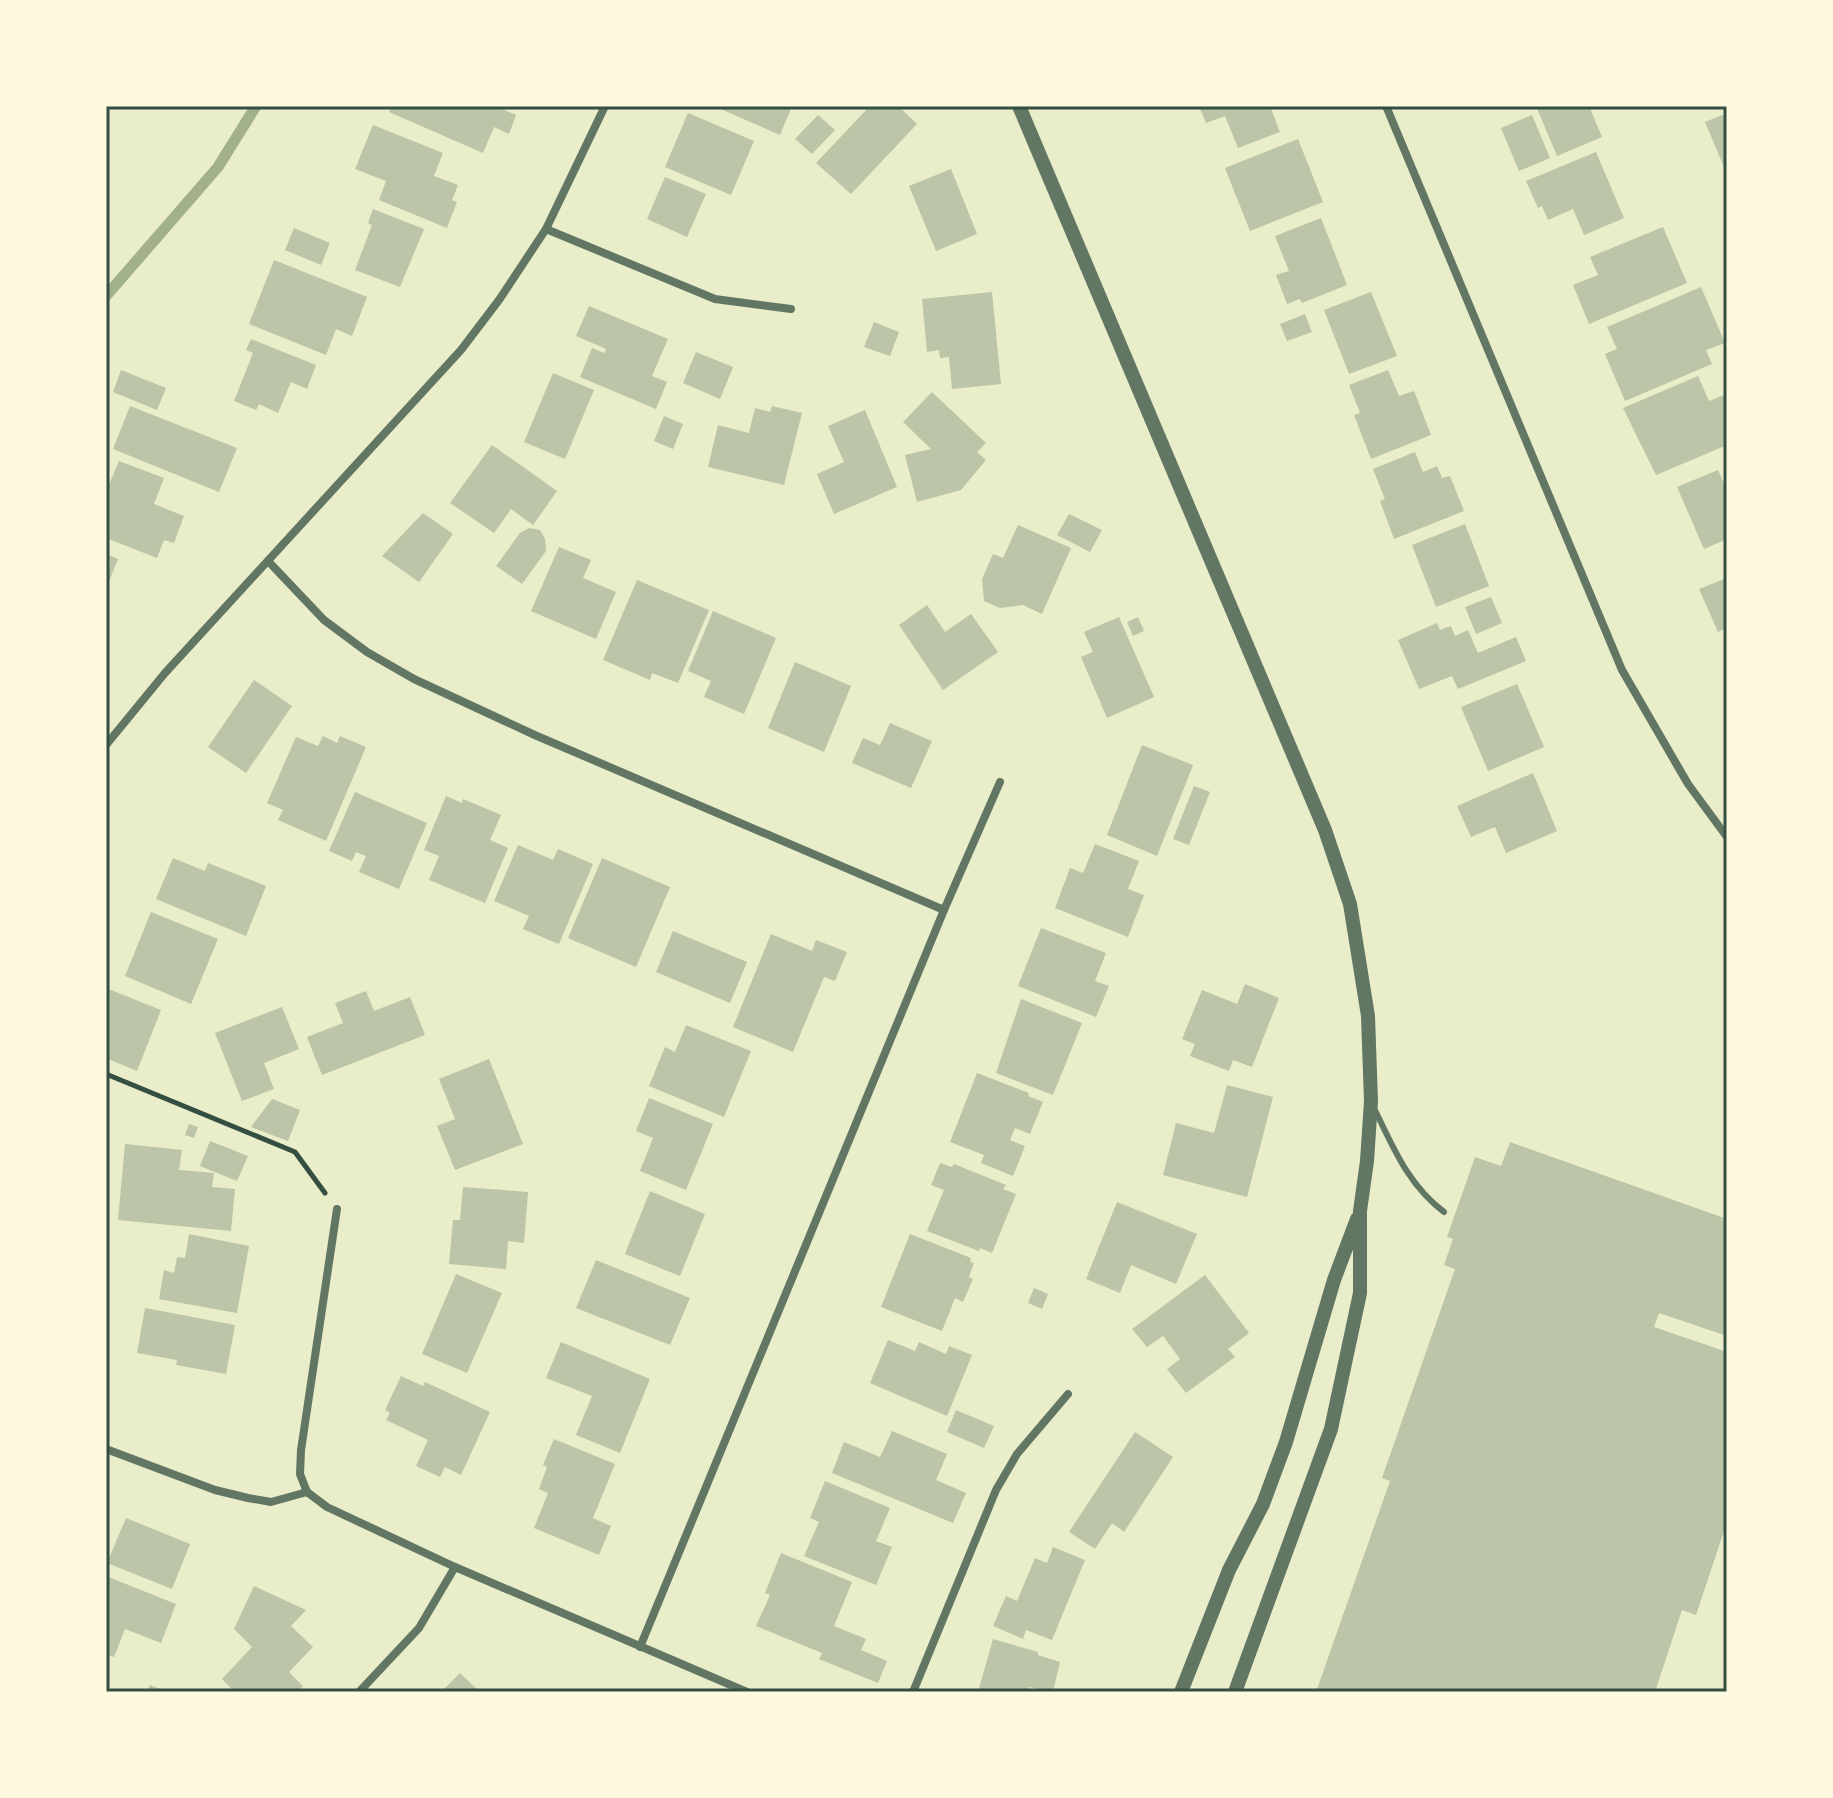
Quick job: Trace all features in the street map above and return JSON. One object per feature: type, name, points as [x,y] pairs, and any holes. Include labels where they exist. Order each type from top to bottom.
[{"type":"street","points":[[106,745],[144,698],[461,350],[546,229],[605,106]]},
{"type":"street","points":[[1019,106],[1325,830],[1350,904],[1368,1016],[1371,1101],[1360,1211],[1360,1293],[1331,1429],[1235,1692]]},
{"type":"street","points":[[1386,106],[1622,670],[1688,784],[1727,837]]},
{"type":"street","points":[[546,229],[715,299],[791,309]]},
{"type":"street","points":[[268,561],[324,620],[367,652],[414,679],[537,736],[944,910]]},
{"type":"street","points":[[640,1647],[944,910],[1000,782]]},
{"type":"street","points":[[337,1209],[301,1450],[300,1474],[307,1492],[327,1507],[455,1567],[747,1692]]},
{"type":"street","points":[[1181,1692],[1229,1570],[1263,1504],[1302,1391],[1334,1280],[1360,1211]]},
{"type":"street","points":[[913,1692],[996,1490],[1017,1454],[1068,1394]]},
{"type":"street","points":[[106,1449],[200,1485],[248,1498],[271,1502],[307,1492]]},
{"type":"street","points":[[359,1692],[419,1628],[455,1567]]},
{"type":"lane","points":[[1371,1101],[1407,1176],[1426,1199],[1444,1212]]},
{"type":"path","points":[[106,1074],[295,1152],[337,1209]]},
{"type":"building","points":[[392,106],[504,106],[502,109],[516,115],[509,134],[494,127],[483,153],[389,112]]},
{"type":"building","points":[[714,106],[792,106],[780,135]]},
{"type":"building","points":[[870,106],[898,106],[917,124],[851,194],[816,163]]},
{"type":"building","points":[[1199,106],[1270,106],[1280,132],[1238,148],[1225,116],[1206,123]]},
{"type":"building","points":[[1536,106],[1589,106],[1602,137],[1557,156]]},
{"type":"building","points":[[688,113],[754,141],[731,195],[665,167]]},
{"type":"building","points":[[1727,113],[1727,174],[1705,122]]},
{"type":"building","points":[[818,115],[835,130],[812,154],[795,139]]},
{"type":"building","points":[[1532,115],[1550,158],[1519,171],[1501,128]]},
{"type":"building","points":[[373,125],[443,153],[434,176],[458,185],[452,200],[457,202],[447,228],[379,200],[386,181],[355,169]]},
{"type":"building","points":[[1298,139],[1323,202],[1250,231],[1225,168]]},
{"type":"building","points":[[1596,152],[1624,218],[1584,235],[1573,209],[1548,220],[1542,206],[1538,208],[1526,181]]},
{"type":"building","points":[[951,169],[977,234],[936,251],[909,186]]},
{"type":"building","points":[[665,177],[706,194],[687,237],[647,219]]},
{"type":"building","points":[[373,209],[424,229],[400,287],[355,270],[372,225],[368,223]]},
{"type":"building","points":[[1321,218],[1347,285],[1302,303],[1300,299],[1287,304],[1276,275],[1289,271],[1275,236]]},
{"type":"building","points":[[1663,227],[1687,283],[1589,324],[1573,285],[1598,275],[1590,257]]},
{"type":"building","points":[[294,228],[330,243],[321,265],[285,250]]},
{"type":"building","points":[[274,260],[367,297],[352,336],[336,329],[326,355],[249,324]]},
{"type":"building","points":[[1701,287],[1725,343],[1706,350],[1712,364],[1625,401],[1605,354],[1617,349],[1607,327]]},
{"type":"building","points":[[992,292],[1001,384],[952,389],[949,357],[940,358],[939,350],[927,352],[922,299]]},
{"type":"building","points":[[1371,292],[1397,356],[1349,374],[1324,310]]},
{"type":"building","points":[[589,306],[668,339],[652,376],[667,382],[656,409],[580,377],[592,348],[604,353],[606,349],[576,336]]},
{"type":"building","points":[[1305,314],[1312,332],[1287,341],[1280,324]]},
{"type":"building","points":[[874,322],[899,332],[890,356],[864,347]]},
{"type":"building","points":[[251,339],[316,365],[307,389],[291,382],[278,413],[259,404],[256,410],[234,401],[253,353],[246,350]]},
{"type":"building","points":[[696,352],[733,367],[720,399],[683,383]]},
{"type":"building","points":[[121,370],[166,388],[157,410],[113,392]]},
{"type":"building","points":[[1388,370],[1399,396],[1414,391],[1431,435],[1371,459],[1354,415],[1360,413],[1349,385]]},
{"type":"building","points":[[553,373],[594,390],[565,459],[524,442]]},
{"type":"building","points":[[1698,376],[1709,401],[1724,395],[1727,402],[1727,445],[1656,475],[1623,408]]},
{"type":"building","points":[[932,392],[986,443],[977,452],[986,460],[961,490],[917,502],[905,455],[931,449],[903,422]]},
{"type":"building","points":[[130,406],[237,448],[219,492],[113,449]]},
{"type":"building","points":[[772,406],[802,413],[784,485],[708,467],[718,425],[749,433],[755,408],[770,412]]},
{"type":"building","points":[[865,410],[897,487],[834,514],[817,474],[844,462],[828,426]]},
{"type":"building","points":[[664,416],[683,424],[673,449],[654,441]]},
{"type":"building","points":[[492,445],[557,491],[533,525],[511,509],[494,533],[450,503]]},
{"type":"building","points":[[1415,452],[1423,472],[1437,466],[1442,478],[1450,476],[1464,511],[1394,539],[1380,501],[1385,499],[1373,469]]},
{"type":"building","points":[[119,461],[164,478],[154,504],[184,516],[174,543],[164,540],[157,558],[106,538],[106,492]]},
{"type":"building","points":[[1718,470],[1727,490],[1727,539],[1704,549],[1677,487]]},
{"type":"building","points":[[423,513],[453,534],[419,582],[382,556]]},
{"type":"building","points":[[1069,514],[1102,530],[1090,552],[1057,535]]},
{"type":"building","points":[[1465,524],[1489,586],[1436,607],[1412,545]]},
{"type":"building","points":[[1018,525],[1071,548],[1042,614],[1023,605],[1000,608],[984,601],[982,579],[993,554],[1003,558]]},
{"type":"building","points":[[529,528],[540,530],[546,551],[522,584],[496,566],[520,533]]},
{"type":"building","points":[[559,547],[591,560],[583,578],[616,592],[596,639],[531,611]]},
{"type":"building","points":[[106,554],[118,559],[106,589]]},
{"type":"building","points":[[1727,578],[1727,628],[1718,632],[1699,589]]},
{"type":"building","points":[[637,580],[709,610],[678,683],[652,673],[650,680],[603,660]]},
{"type":"building","points":[[1491,597],[1502,623],[1476,634],[1465,607]]},
{"type":"building","points":[[927,605],[945,632],[971,614],[998,652],[943,690],[899,625]]},
{"type":"building","points":[[713,611],[776,638],[744,714],[704,697],[711,681],[688,671]]},
{"type":"building","points":[[1119,617],[1154,697],[1107,718],[1081,657],[1093,652],[1084,632]]},
{"type":"building","points":[[1138,617],[1144,631],[1133,636],[1127,622]]},
{"type":"building","points":[[1437,623],[1440,630],[1451,626],[1455,636],[1468,630],[1478,653],[1516,637],[1526,661],[1458,689],[1452,676],[1419,689],[1398,640]]},
{"type":"building","points":[[795,662],[851,686],[824,752],[768,728]]},
{"type":"building","points":[[254,680],[292,706],[246,773],[208,747]]},
{"type":"building","points":[[1517,684],[1544,747],[1488,771],[1461,707]]},
{"type":"building","points":[[890,723],[932,741],[911,788],[852,763],[863,738],[880,745]]},
{"type":"building","points":[[323,736],[337,743],[340,736],[366,747],[326,841],[278,820],[283,810],[267,803],[296,737],[318,746]]},
{"type":"building","points":[[1142,745],[1193,765],[1157,856],[1107,835]]},
{"type":"building","points":[[1533,773],[1557,831],[1506,853],[1495,827],[1471,837],[1457,806]]},
{"type":"building","points":[[1194,786],[1210,792],[1189,845],[1173,839]]},
{"type":"building","points":[[355,792],[427,823],[399,889],[359,872],[366,856],[356,852],[352,861],[329,851]]},
{"type":"building","points":[[446,796],[462,803],[463,799],[501,815],[490,840],[508,848],[485,903],[429,880],[439,856],[424,850]]},
{"type":"building","points":[[1095,844],[1139,861],[1128,889],[1144,895],[1128,937],[1055,908],[1070,868],[1083,873]]},
{"type":"building","points":[[518,845],[553,860],[558,849],[593,864],[559,944],[523,929],[529,916],[494,901]]},
{"type":"building","points":[[173,858],[205,871],[208,863],[266,886],[246,936],[156,899]]},
{"type":"building","points":[[602,858],[670,887],[636,967],[568,938]]},
{"type":"building","points":[[151,912],[218,939],[191,1004],[125,976]]},
{"type":"building","points":[[1041,928],[1106,953],[1095,981],[1109,986],[1096,1017],[1018,986]]},
{"type":"building","points":[[673,931],[747,962],[730,1003],[656,972]]},
{"type":"building","points":[[771,934],[812,951],[816,940],[847,952],[835,981],[824,977],[793,1052],[733,1027]]},
{"type":"building","points":[[1245,984],[1279,998],[1252,1067],[1233,1060],[1229,1071],[1190,1056],[1195,1044],[1182,1039],[1202,990],[1237,1004]]},
{"type":"building","points":[[106,988],[161,1010],[137,1071],[106,1058]]},
{"type":"building","points":[[366,991],[374,1011],[410,997],[425,1035],[322,1075],[307,1037],[343,1023],[335,1003]]},
{"type":"building","points":[[1021,999],[1082,1023],[1053,1095],[996,1073]]},
{"type":"building","points":[[282,1007],[299,1049],[264,1063],[274,1089],[242,1101],[215,1033]]},
{"type":"building","points":[[686,1025],[751,1051],[724,1117],[649,1086],[665,1047],[675,1052]]},
{"type":"building","points":[[489,1059],[523,1144],[455,1170],[437,1126],[455,1119],[439,1079]]},
{"type":"building","points":[[977,1073],[1029,1093],[1028,1096],[1043,1102],[1030,1134],[1015,1128],[1010,1140],[1025,1146],[1013,1176],[981,1163],[984,1155],[950,1142]]},
{"type":"building","points":[[1227,1085],[1273,1097],[1247,1197],[1163,1175],[1176,1123],[1214,1133]]},
{"type":"building","points":[[649,1098],[713,1124],[686,1190],[640,1171],[653,1138],[636,1131]]},
{"type":"building","points":[[272,1099],[300,1110],[288,1141],[251,1127]]},
{"type":"building","points":[[189,1124],[198,1127],[194,1138],[185,1135]]},
{"type":"building","points":[[210,1141],[248,1156],[237,1181],[200,1166]]},
{"type":"building","points":[[1510,1142],[1727,1219],[1727,1336],[1659,1313],[1654,1327],[1727,1352],[1727,1522],[1696,1615],[1682,1610],[1655,1692],[1316,1692],[1390,1481],[1382,1478],[1455,1269],[1444,1265],[1453,1239],[1447,1237],[1475,1157],[1501,1166]]},
{"type":"building","points":[[125,1144],[182,1150],[179,1170],[214,1173],[212,1187],[235,1189],[231,1231],[118,1220]]},
{"type":"building","points":[[940,1163],[952,1167],[954,1164],[1006,1185],[1003,1189],[1016,1194],[992,1253],[927,1231],[944,1190],[931,1185]]},
{"type":"building","points":[[463,1187],[528,1192],[524,1243],[508,1241],[506,1269],[449,1264],[453,1220],[460,1220]]},
{"type":"building","points":[[650,1191],[705,1214],[680,1276],[625,1254]]},
{"type":"building","points":[[1117,1202],[1197,1234],[1176,1284],[1131,1265],[1120,1293],[1086,1279]]},
{"type":"building","points":[[189,1234],[249,1246],[237,1313],[159,1299],[164,1270],[174,1273],[177,1257],[185,1258]]},
{"type":"building","points":[[910,1234],[971,1258],[970,1262],[974,1263],[969,1277],[973,1279],[963,1302],[955,1298],[942,1331],[881,1307]]},
{"type":"building","points":[[596,1260],[690,1298],[670,1345],[576,1308]]},
{"type":"building","points":[[456,1274],[502,1293],[467,1373],[422,1354]]},
{"type":"building","points":[[1205,1275],[1249,1333],[1228,1349],[1235,1357],[1186,1393],[1167,1369],[1180,1359],[1163,1336],[1147,1347],[1132,1329]]},
{"type":"building","points":[[1034,1288],[1048,1294],[1042,1309],[1028,1303]]},
{"type":"building","points":[[145,1308],[235,1325],[226,1374],[176,1365],[177,1360],[137,1353]]},
{"type":"building","points":[[888,1340],[915,1351],[919,1342],[946,1354],[949,1346],[972,1355],[947,1416],[870,1383]]},
{"type":"building","points":[[561,1342],[650,1379],[620,1453],[576,1435],[592,1396],[546,1378]]},
{"type":"building","points":[[401,1376],[423,1386],[425,1382],[490,1412],[461,1475],[445,1467],[440,1477],[416,1466],[428,1440],[386,1420],[390,1413],[385,1410]]},
{"type":"building","points":[[956,1410],[994,1426],[984,1448],[947,1432]]},
{"type":"building","points":[[892,1431],[947,1454],[936,1480],[966,1493],[953,1523],[832,1473],[844,1442],[880,1457]]},
{"type":"building","points":[[1135,1432],[1173,1457],[1124,1532],[1112,1523],[1095,1549],[1069,1532]]},
{"type":"building","points":[[554,1439],[615,1464],[593,1518],[611,1526],[599,1555],[534,1528],[548,1493],[539,1489],[547,1467],[543,1465]]},
{"type":"building","points":[[825,1481],[890,1508],[876,1541],[892,1547],[876,1585],[804,1556],[819,1522],[810,1518]]},
{"type":"building","points":[[126,1518],[190,1544],[172,1589],[107,1563]]},
{"type":"building","points":[[1053,1547],[1085,1560],[1052,1640],[1026,1630],[1023,1639],[993,1626],[1006,1596],[1017,1601],[1035,1558],[1047,1563]]},
{"type":"building","points":[[781,1553],[852,1582],[834,1626],[866,1639],[861,1650],[887,1661],[878,1683],[819,1659],[822,1653],[756,1626],[770,1595],[765,1593]]},
{"type":"building","points":[[106,1576],[176,1604],[161,1643],[125,1629],[114,1657],[106,1654]]},
{"type":"building","points":[[254,1586],[306,1610],[291,1626],[313,1647],[289,1672],[303,1686],[297,1692],[235,1692],[222,1679],[252,1647],[234,1629]]},
{"type":"building","points":[[993,1639],[1060,1662],[1053,1692],[1029,1687],[1028,1692],[978,1692]]},
{"type":"building","points":[[460,1673],[480,1692],[441,1692]]},
{"type":"building","points":[[150,1685],[168,1692],[147,1692]]},
{"type":"waterway","points":[[106,296],[218,167],[256,106]]}]
